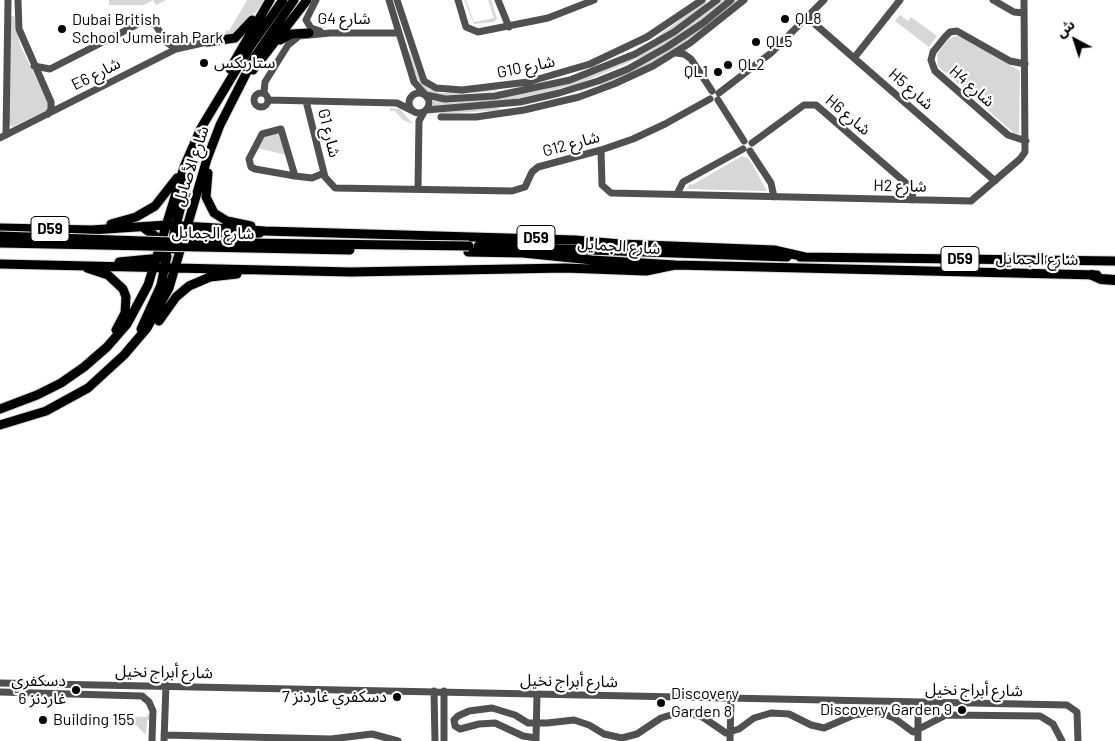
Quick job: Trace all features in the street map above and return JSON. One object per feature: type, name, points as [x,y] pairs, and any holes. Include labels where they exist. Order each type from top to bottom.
[{"type":"highway","points":[[1092,275],[1101,280],[1115,280]]},
{"type":"main road","points":[[204,42],[234,38],[248,26],[268,0]]},
{"type":"main road","name":"شارع الأصايل","points":[[221,92],[232,65],[268,0]]},
{"type":"main road","name":"شارع الأصايل","points":[[135,343],[171,268],[168,252],[162,241],[171,226],[184,167],[201,128],[221,92],[283,0]]},
{"type":"main road","name":"شارع الأصايل","points":[[0,409],[37,396],[61,383],[84,367],[107,347],[127,324],[139,306],[168,252],[187,227],[207,159],[234,97],[254,58],[294,0]]},
{"type":"main road","name":"شارع الأصايل","points":[[234,97],[307,0]]},
{"type":"main road","points":[[274,45],[291,34],[309,33]]},
{"type":"main road","points":[[207,159],[206,197],[214,213],[227,221],[254,226],[265,231]]},
{"type":"main road","points":[[91,230],[146,212],[162,199],[184,167]]},
{"type":"main road","points":[[171,226],[168,252],[171,268]]},
{"type":"main road","name":"D59","points":[[0,228],[91,230],[171,226],[265,231],[575,240],[620,244],[774,250],[805,258]]},
{"type":"main road","points":[[141,227],[153,232],[162,241],[168,252]]},
{"type":"main road","points":[[77,265],[168,252],[198,237],[253,236],[265,231]]},
{"type":"main road","name":"شارع الجمايل","points":[[0,236],[805,258],[1115,261]]},
{"type":"main road","name":"شارع الجمايل","points":[[0,243],[468,249],[676,265],[1115,275]]},
{"type":"main road","name":"D59","points":[[168,252],[171,268],[351,272],[565,268],[646,271],[676,265]]},
{"type":"main road","name":"D59","points":[[0,264],[77,265]]},
{"type":"main road","points":[[77,265],[108,275],[123,289],[126,305],[125,313],[107,347]]},
{"type":"main road","points":[[0,426],[46,411],[68,400],[100,378],[135,343],[149,332],[172,302],[189,286],[210,277],[245,273],[254,270]]},
{"type":"street","points":[[3,136],[8,0]]},
{"type":"street","points":[[18,0],[19,29],[52,106],[48,114]]},
{"type":"street","points":[[316,0],[306,16],[307,24],[314,30],[330,33]]},
{"type":"street","points":[[389,0],[414,82],[429,101],[419,122],[418,188]]},
{"type":"street","name":"G10 شارع","points":[[397,0],[422,78],[432,87],[462,90],[506,86],[549,77],[590,64],[647,37],[702,0]]},
{"type":"street","points":[[458,0],[468,29],[474,32],[509,27],[548,18],[583,2],[594,0]]},
{"type":"street","points":[[498,0],[509,27]]},
{"type":"street","name":"G10 شارع","points":[[425,94],[446,99],[495,96],[570,80],[615,64],[658,42],[717,0]]},
{"type":"street","name":"G10 شارع","points":[[425,111],[497,105],[559,93],[628,69],[680,40],[731,0]]},
{"type":"street","name":"G12 شارع","points":[[324,173],[333,184],[351,188],[515,191],[525,187],[532,172],[538,167],[601,150],[650,132],[714,96],[772,53],[824,0]]},
{"type":"street","points":[[854,58],[900,0]]},
{"type":"street","points":[[993,0],[1014,12],[1024,13]]},
{"type":"street","name":"H2 شارع","points":[[601,150],[601,181],[604,189],[615,194],[969,201],[995,181],[1022,156],[1026,141],[1024,0]]},
{"type":"street","points":[[441,117],[507,113],[558,103],[597,91],[631,77],[676,53],[742,1]]},
{"type":"street","name":"H5 شارع","points":[[808,18],[995,181]]},
{"type":"street","points":[[34,66],[50,69],[131,29],[143,25],[151,26],[170,48],[204,42]]},
{"type":"street","name":"H4 شارع","points":[[1025,64],[1010,61],[957,31],[947,34],[933,52],[931,60],[932,68],[938,74],[1008,135],[1026,141]]},
{"type":"street","name":"G4 شارع","points":[[306,101],[266,97],[265,82],[290,42],[299,36],[309,33],[399,33]]},
{"type":"street","points":[[647,37],[658,42]]},
{"type":"street","points":[[404,50],[411,43]]},
{"type":"street","points":[[690,43],[691,59]]},
{"type":"street","name":"E6 شارع","points":[[3,136],[163,56],[170,48]]},
{"type":"street","points":[[676,53],[684,54],[691,59],[771,183],[774,197]]},
{"type":"street","points":[[43,84],[50,69]]},
{"type":"street","points":[[414,82],[408,103],[419,122]]},
{"type":"street","points":[[495,96],[506,86]]},
{"type":"street","points":[[397,103],[417,92],[425,94]]},
{"type":"street","points":[[48,95],[59,103],[68,104]]},
{"type":"street","points":[[306,101],[397,103],[412,111],[425,111]]},
{"type":"street","name":"G1 شارع","points":[[306,101],[324,173]]},
{"type":"street","points":[[497,105],[507,113]]},
{"type":"street","name":"H6 شارع","points":[[677,194],[683,182],[747,146],[804,105],[816,105],[907,184],[912,191],[913,200]]},
{"type":"street","points":[[295,176],[281,129],[262,134],[249,159],[249,166],[255,169],[295,176],[308,178],[317,178],[324,173]]},
{"type":"street","name":"شارع أبراج نخيل","points":[[0,681],[1071,706],[1078,716],[1078,741]]},
{"type":"street","points":[[166,685],[164,738],[331,739],[372,734],[398,741]]},
{"type":"street","points":[[434,691],[437,741]]},
{"type":"street","points":[[444,691],[444,741]]},
{"type":"street","points":[[0,692],[142,696],[149,702],[153,710],[152,741]]},
{"type":"street","points":[[537,694],[536,723],[536,739],[523,736],[495,723],[479,724],[460,729],[454,724],[456,718],[469,711],[492,708],[514,715],[528,723],[536,723],[574,720],[589,725],[604,734],[622,738],[637,734],[661,718],[681,712],[701,716],[723,732],[730,732],[762,715],[780,712],[797,717],[810,725],[824,728],[854,715],[879,712],[894,718],[911,732],[946,715],[1040,716],[1053,724],[1062,741]]},
{"type":"street","points":[[730,741],[731,698]]},
{"type":"street","points":[[918,703],[918,741]]},
{"type":"shaded area","points":[[109,0],[153,0],[144,5],[109,5]]},
{"type":"shaded area","points":[[153,0],[166,0],[156,5]]},
{"type":"shaded area","points":[[247,0],[265,0],[240,32],[225,39],[226,30],[229,31]]},
{"type":"shaded area","points":[[464,0],[466,0],[474,22],[494,18],[488,0],[491,0],[497,19],[494,22],[474,24]]},
{"type":"shaded area","points":[[707,0],[705,6],[693,15],[660,37],[655,38]]},
{"type":"shaded area","points":[[722,0],[727,0],[660,49],[578,84],[516,99],[433,107],[433,101],[489,99],[543,90],[619,64],[669,39]]},
{"type":"shaded area","points":[[735,0],[740,0],[699,33],[652,63],[601,86],[600,84],[579,92],[579,90],[650,60],[677,44]]},
{"type":"shaded area","points":[[900,15],[908,21],[911,17],[937,36],[929,47],[895,21]]},
{"type":"shaded area","points":[[11,16],[14,16],[20,45],[49,105],[47,110],[12,127],[9,124]]},
{"type":"shaded area","points":[[955,36],[962,37],[1020,71],[1019,134],[1014,133],[938,66],[937,54],[949,39]]},
{"type":"shaded area","points":[[409,50],[419,78],[429,89],[442,93],[497,89],[497,91],[440,96],[427,92],[418,84],[408,54]]},
{"type":"shaded area","points":[[495,107],[501,110],[440,114],[441,111]]},
{"type":"shaded area","points":[[390,108],[400,109],[413,124],[403,120],[395,111],[390,111]]},
{"type":"shaded area","points":[[278,131],[287,155],[256,148],[262,135]]},
{"type":"shaded area","points":[[742,156],[749,159],[767,191],[687,189],[690,183],[692,185]]},
{"type":"shaded area","points":[[148,714],[151,714],[151,720],[147,720],[146,735],[127,716],[147,717]]},
{"type":"place","name":"QL8","points":[[785,19]]},
{"type":"place","name":"Dubai British School Jumeirah Park","points":[[62,29]]},
{"type":"place","name":"QL5","points":[[756,42]]},
{"type":"place","name":"ستاربكس","points":[[204,63]]},
{"type":"place","name":"QL2","points":[[728,65]]},
{"type":"place","name":"QL1","points":[[718,72]]},
{"type":"place","name":"دسكفري غاردنز 6","points":[[76,690]]},
{"type":"place","name":"دسكفري غاردنز 7","points":[[397,697]]},
{"type":"place","name":"Discovery Garden 8","points":[[661,703]]},
{"type":"place","name":"Discovery Garden 9","points":[[962,710]]},
{"type":"place","name":"Building 155","points":[[43,720]]}]
